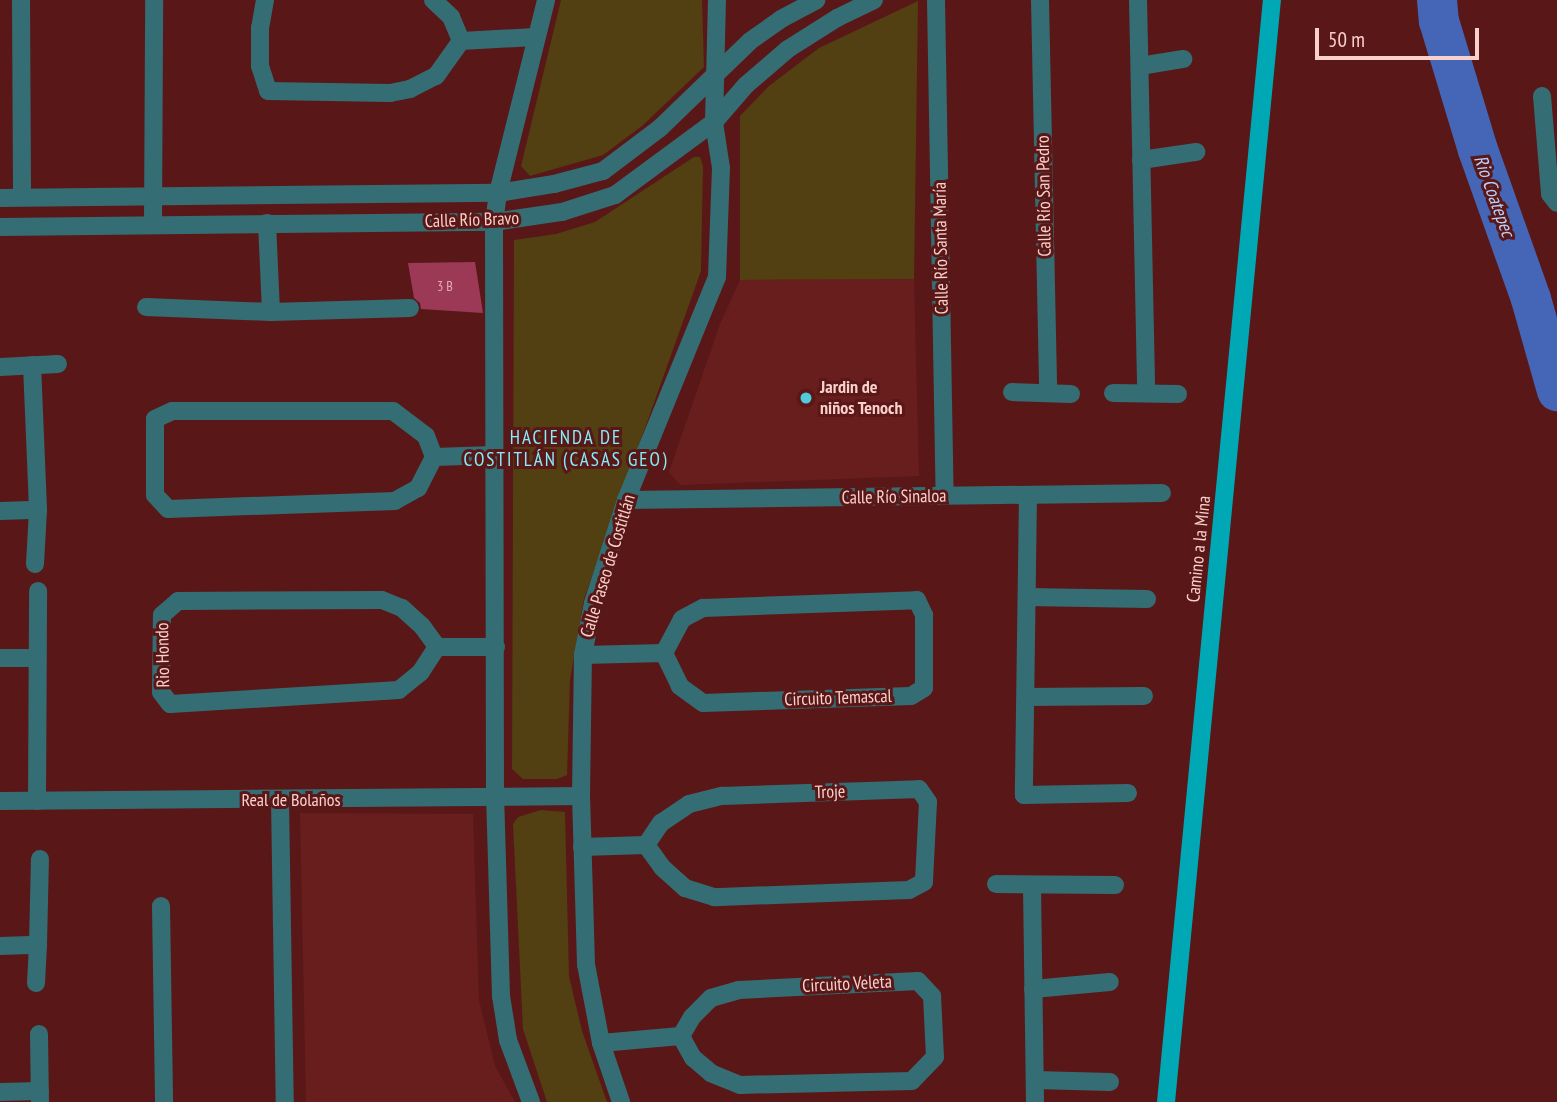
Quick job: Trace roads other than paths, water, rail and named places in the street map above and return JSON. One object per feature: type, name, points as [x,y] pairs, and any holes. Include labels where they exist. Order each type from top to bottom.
[{"type":"main road","name":"Camino a la Mina","points":[[1166,1102],[1272,0]]},
{"type":"street","points":[[21,0],[22,197]]},
{"type":"street","points":[[153,0],[153,224]]},
{"type":"street","points":[[265,0],[260,28],[260,66],[268,91],[390,93],[410,89],[436,76],[461,41]]},
{"type":"street","points":[[433,0],[451,17],[461,41]]},
{"type":"street","points":[[531,1102],[508,1040],[501,996],[495,799],[494,222],[498,193],[546,0]]},
{"type":"street","name":"Calle Paseo de Costitlán","points":[[621,1102],[601,1043],[586,964],[581,796],[583,654],[593,603],[626,500],[717,277],[721,168],[714,122],[718,75],[717,0]]},
{"type":"street","name":"Calle Río Bravo","points":[[0,198],[498,193],[554,184],[603,171],[660,128],[718,75],[750,41],[781,19],[816,0]]},
{"type":"street","name":"Calle Río Bravo","points":[[0,227],[494,222],[562,212],[615,195],[714,122],[746,85],[788,49],[837,18],[874,0]]},
{"type":"street","name":"Calle Río Santa María","points":[[936,0],[945,496]]},
{"type":"street","name":"Calle Río San Pedro","points":[[1040,0],[1048,393]]},
{"type":"street","points":[[1139,0],[1146,393]]},
{"type":"street","points":[[461,41],[536,37]]},
{"type":"street","points":[[1140,66],[1183,59]]},
{"type":"street","points":[[1542,96],[1550,194],[1557,203]]},
{"type":"street","points":[[1141,160],[1196,152]]},
{"type":"street","points":[[267,223],[271,312]]},
{"type":"street","points":[[146,307],[271,312],[410,308]]},
{"type":"street","points":[[0,367],[58,364]]},
{"type":"street","points":[[32,365],[37,510],[35,564]]},
{"type":"street","points":[[1012,392],[1071,394]]},
{"type":"street","points":[[1113,393],[1178,394]]},
{"type":"street","points":[[172,411],[393,411],[426,436],[434,457],[418,488],[395,501],[168,509],[155,495],[155,419],[172,411]]},
{"type":"street","points":[[434,457],[493,455]]},
{"type":"street","name":"Calle Río Sinaloa","points":[[626,500],[1162,493]]},
{"type":"street","points":[[1028,495],[1024,795],[1128,793]]},
{"type":"street","points":[[0,511],[37,510]]},
{"type":"street","points":[[37,801],[38,591]]},
{"type":"street","points":[[1027,597],[1147,599]]},
{"type":"street","name":"Rio Hondo","points":[[382,600],[402,608],[422,626],[437,647],[421,672],[399,690],[170,704],[161,692],[162,615],[177,601],[382,600]]},
{"type":"street","name":"Circuito Temascal","points":[[917,600],[924,615],[924,688],[911,696],[703,703],[680,686],[664,653],[682,619],[703,608],[917,600]]},
{"type":"street","points":[[437,647],[496,646]]},
{"type":"street","points":[[583,654],[664,653]]},
{"type":"street","points":[[0,658],[36,658]]},
{"type":"street","points":[[1026,697],[1144,696]]},
{"type":"street","name":"Troje","points":[[919,789],[928,802],[924,882],[909,890],[714,897],[685,888],[662,867],[646,845],[661,823],[689,804],[722,796],[919,789]]},
{"type":"street","name":"Real de Bolaños","points":[[0,802],[495,799],[581,796]]},
{"type":"street","points":[[280,800],[285,1102]]},
{"type":"street","points":[[582,847],[646,845]]},
{"type":"street","points":[[36,983],[40,859]]},
{"type":"street","points":[[996,884],[1115,886]]},
{"type":"street","points":[[1032,886],[1035,1102]]},
{"type":"street","points":[[161,906],[164,1102]]},
{"type":"street","points":[[0,946],[38,945]]},
{"type":"street","name":"Circuito Veleta","points":[[918,981],[932,996],[935,1057],[912,1081],[740,1085],[711,1073],[693,1058],[681,1036],[692,1017],[711,998],[739,990],[918,981]]},
{"type":"street","points":[[1032,989],[1110,982]]},
{"type":"street","points":[[0,1092],[40,1096],[39,1034]]},
{"type":"street","points":[[601,1043],[681,1036]]},
{"type":"street","points":[[1035,1080],[1110,1082]]},
{"type":"waterway","name":"Rio Coatepec","points":[[1437,0],[1439,21],[1478,150],[1531,299],[1557,391]]},
{"type":"place","name":"Jardin de niños Tenoch","points":[[806,398]]},
{"type":"district","name":"HACIENDA DE COSTITLÁN (CASAS GEO)","points":[[566,449]]}]
